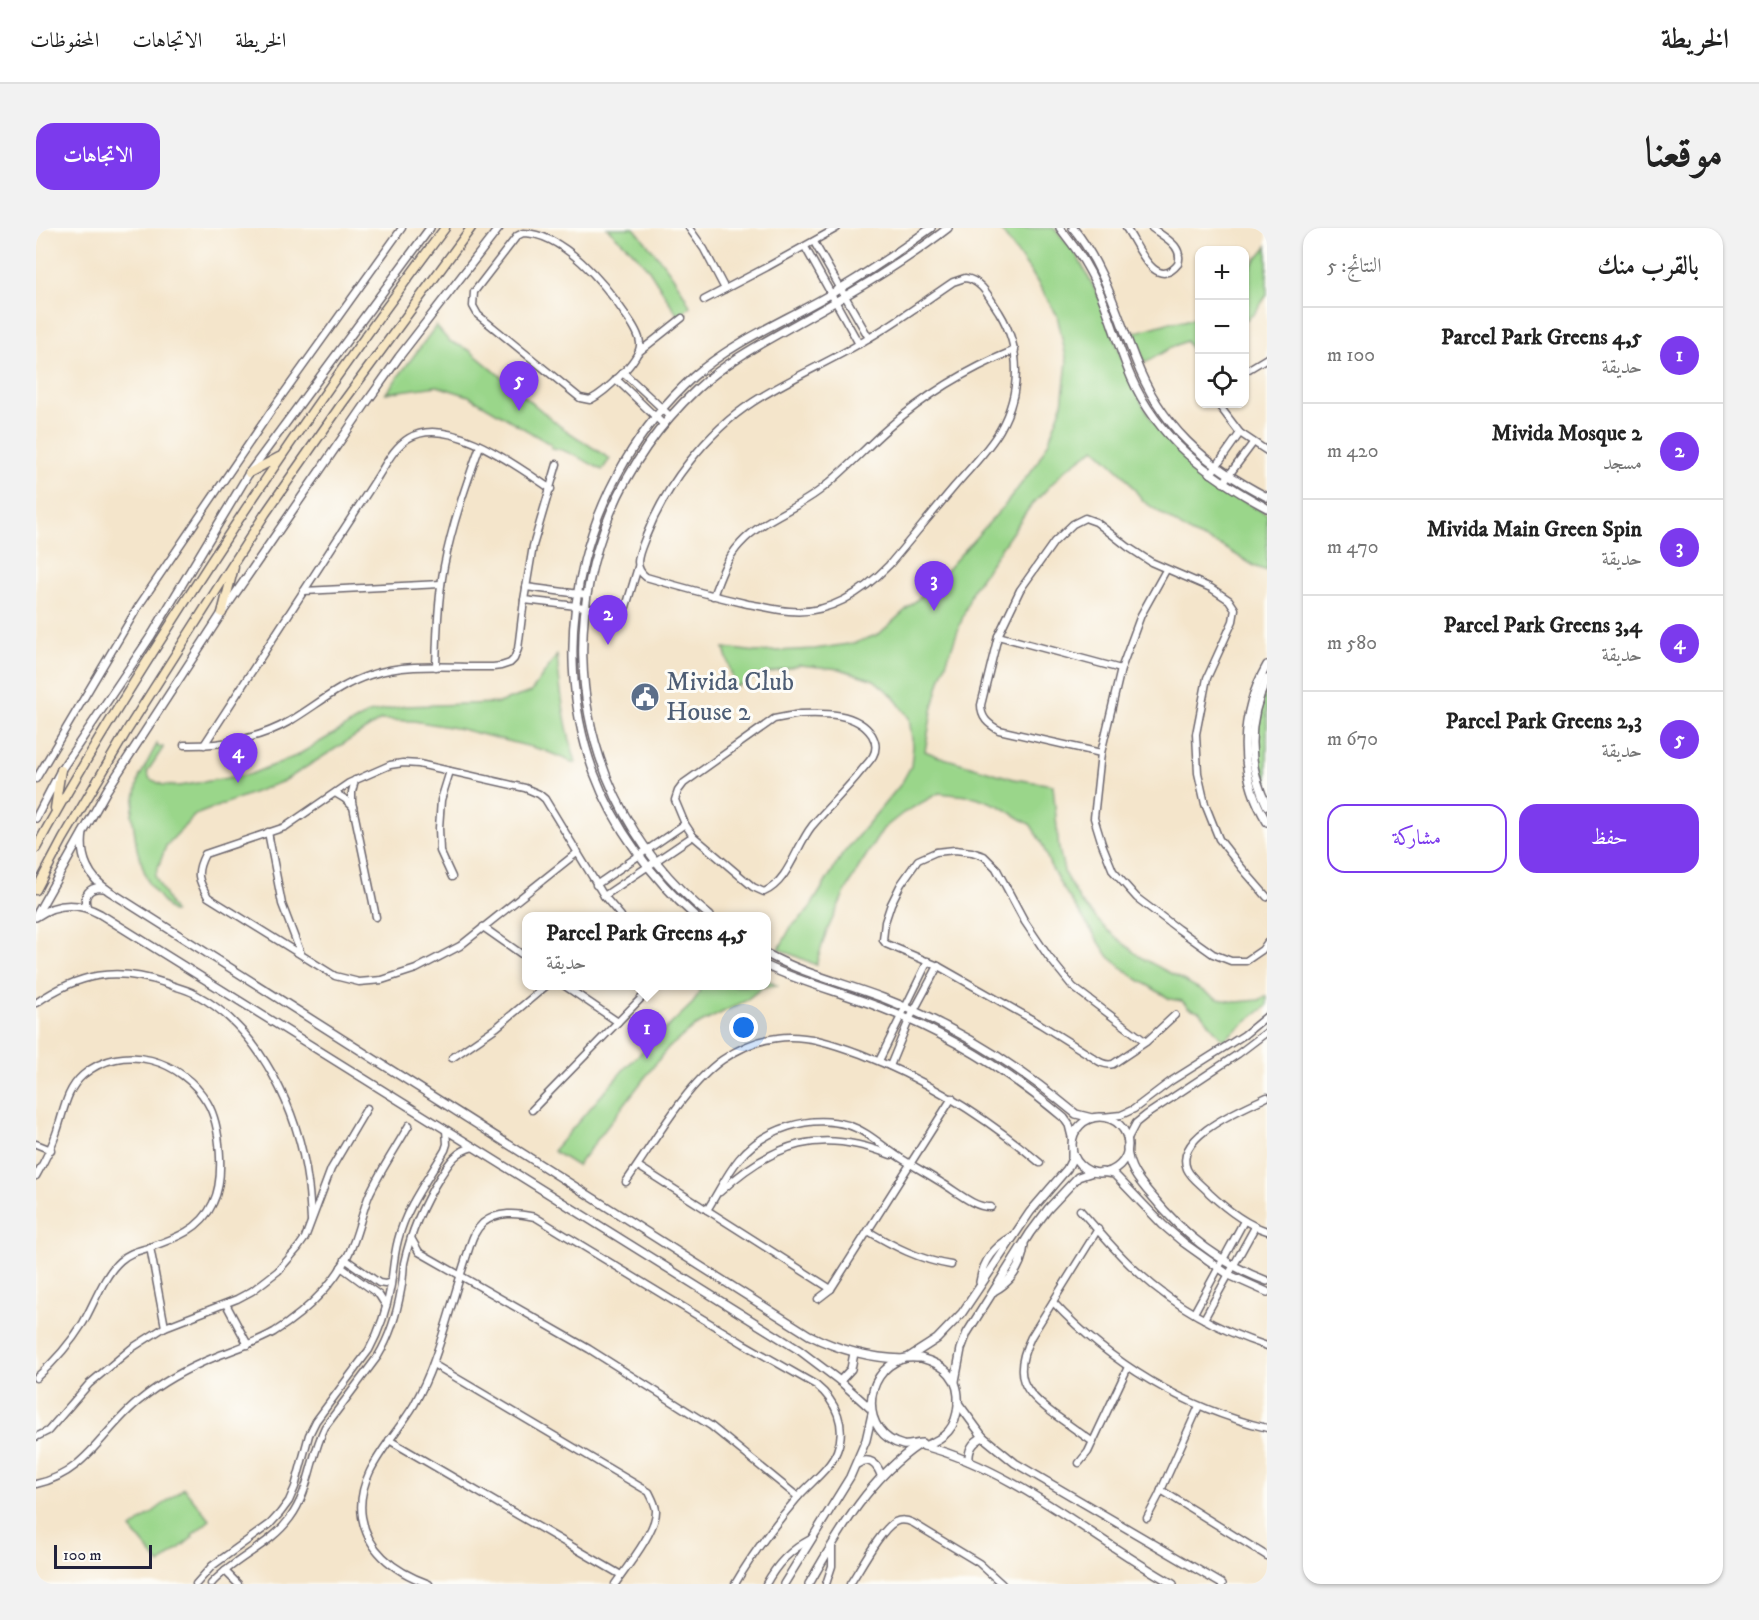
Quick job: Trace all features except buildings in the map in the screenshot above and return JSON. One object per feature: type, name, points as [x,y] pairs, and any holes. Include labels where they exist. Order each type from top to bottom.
[{"type":"main road","points":[[36,848],[138,675],[280,457],[362,339],[446,228]]},
{"type":"main road","points":[[36,890],[95,784],[265,514],[322,431],[471,228]]},
{"type":"main road","points":[[249,473],[280,457]]},
{"type":"main road","points":[[222,613],[236,559]]},
{"type":"main road","points":[[53,816],[61,770]]},
{"type":"street","points":[[36,779],[138,607],[290,383],[402,228]]},
{"type":"street","points":[[36,818],[61,770],[150,636],[249,473],[430,228]]},
{"type":"street","points":[[36,917],[107,790],[222,613],[399,357],[499,228]]},
{"type":"street","points":[[689,228],[704,249],[725,289]]},
{"type":"street","points":[[704,300],[837,228]]},
{"type":"street","points":[[706,912],[680,889],[622,829],[594,774],[583,735],[573,676],[575,606],[591,536],[607,494],[628,455],[655,417],[693,377],[724,353],[831,294],[887,260],[931,228]]},
{"type":"street","points":[[690,912],[665,888],[648,866],[605,771],[596,745],[585,694],[582,644],[586,595],[594,559],[609,513],[634,465],[663,424],[698,388],[728,364],[894,267],[948,228]]},
{"type":"street","points":[[1060,228],[1079,253],[1093,279],[1131,377],[1160,426],[1190,458],[1223,483],[1267,508]]},
{"type":"street","points":[[1073,228],[1100,270],[1136,362],[1156,403],[1201,455],[1267,497]]},
{"type":"street","points":[[1126,228],[1152,269],[1161,273],[1173,270],[1179,261],[1178,249],[1152,228]]},
{"type":"street","points":[[639,352],[638,336],[613,296],[596,275],[554,242],[533,233],[523,233],[517,236],[474,292],[473,306],[478,315],[580,398],[590,400],[616,379],[639,352],[682,318]]},
{"type":"street","points":[[814,242],[869,338]]},
{"type":"street","points":[[805,247],[859,344]]},
{"type":"street","points":[[524,600],[585,607],[613,614],[623,611],[643,544],[660,506],[682,472],[709,439],[730,420],[752,403],[869,338],[956,279],[973,280],[982,288],[1005,324],[1015,350],[1017,365],[1009,408],[1000,430],[985,450],[889,565],[866,586],[842,602],[824,608],[807,611],[781,610],[713,596],[646,577],[638,567]]},
{"type":"street","points":[[713,596],[727,560],[753,531],[818,491],[888,428],[926,398],[972,370],[1015,350]]},
{"type":"street","points":[[1249,369],[1267,358]]},
{"type":"street","points":[[622,372],[670,416]]},
{"type":"street","points":[[616,379],[663,424]]},
{"type":"street","points":[[1221,408],[1240,434],[1267,451]]},
{"type":"street","points":[[204,745],[388,462],[404,441],[414,436],[435,432],[455,435],[521,469],[550,489]]},
{"type":"street","points":[[1211,474],[1240,434]]},
{"type":"street","points":[[1223,483],[1252,442]]},
{"type":"street","points":[[436,667],[441,584],[455,521],[480,446]]},
{"type":"street","points":[[184,745],[204,745],[236,740],[272,730],[352,681],[372,674],[407,667],[493,667],[514,660],[518,650],[533,546],[557,464]]},
{"type":"street","points":[[1101,753],[999,730],[991,726],[981,712],[998,636],[1020,590],[1054,542],[1073,524],[1085,518],[1096,522],[1128,547],[1166,570],[1211,588],[1229,600],[1234,609],[1233,621],[1207,678],[1196,734],[1198,773],[1205,804],[1219,838],[1267,897]]},
{"type":"street","points":[[1166,570],[1141,615],[1121,669],[1101,753],[1094,818],[1109,862],[1119,878],[1137,898],[1213,954],[1231,961],[1246,961],[1262,950],[1267,943]]},
{"type":"street","points":[[304,591],[441,584]]},
{"type":"street","points":[[526,587],[586,595]]},
{"type":"street","points":[[998,636],[1121,669]]},
{"type":"street","points":[[1267,665],[1252,697],[1245,739],[1245,760],[1249,780],[1267,822]]},
{"type":"street","points":[[1267,679],[1256,707],[1251,737],[1254,771],[1267,807]]},
{"type":"street","points":[[800,714],[837,715],[853,720],[872,735],[875,741],[873,756],[807,833],[779,882],[772,889],[764,892],[753,887],[693,836],[675,800],[678,791],[684,783],[774,719],[800,714]]},
{"type":"street","points":[[578,852],[460,946],[416,969],[382,980],[359,982],[335,976],[208,897],[199,881],[199,865],[205,854],[285,827],[355,780],[390,765],[418,764],[525,788],[539,794],[551,807],[578,852],[596,885],[618,912]]},
{"type":"street","points":[[450,771],[441,800],[440,850],[452,877]]},
{"type":"street","points":[[355,780],[352,792],[353,807],[376,917]]},
{"type":"street","points":[[335,793],[353,807]]},
{"type":"street","points":[[596,885],[685,824]]},
{"type":"street","points":[[268,832],[282,904],[301,955]]},
{"type":"street","points":[[36,917],[61,906],[87,908],[100,914],[800,1350],[840,1381],[872,1412],[879,1428],[890,1439],[905,1445],[938,1440],[949,1431],[957,1418],[959,1392],[955,1381],[935,1362],[921,1358],[886,1359],[854,1353],[809,1335],[103,888],[84,860],[83,833]]},
{"type":"street","points":[[604,896],[693,836]]},
{"type":"street","points":[[1146,1042],[1073,987],[1048,956],[1025,922],[996,868],[984,856],[955,850],[936,852],[918,860],[901,884],[891,904],[882,935],[886,944],[938,966],[1040,1024],[1104,1064],[1113,1065],[1146,1042],[1175,1015]]},
{"type":"street","points":[[87,908],[85,899],[89,891],[94,888],[103,888]]},
{"type":"street","points":[[483,927],[522,954]]},
{"type":"street","points":[[771,956],[807,973],[858,989],[913,1011],[986,1048],[1036,1082],[1076,1114],[1092,1118]]},
{"type":"street","points":[[879,1061],[927,962]]},
{"type":"street","points":[[890,1066],[913,1011],[938,966]]},
{"type":"street","points":[[771,968],[808,984],[900,1016],[1000,1068],[1064,1118],[1069,1125],[1072,1137],[1072,1159],[1067,1169],[1040,1199],[962,1312],[950,1326],[923,1349],[891,1364],[874,1384],[871,1396],[872,1412],[866,1440],[856,1465],[784,1584]]},
{"type":"street","points":[[36,1003],[69,983],[92,976],[116,973],[140,975],[195,994],[223,1012],[247,1036],[266,1064],[286,1101],[300,1141],[308,1182],[311,1224]]},
{"type":"street","points":[[452,1058],[497,1027],[541,990]]},
{"type":"street","points":[[571,990],[618,1022]]},
{"type":"street","points":[[532,1110],[649,990]]},
{"type":"street","points":[[1072,1137],[1083,1122],[1092,1118],[1121,1115],[1134,1109],[1171,1081],[1244,1035],[1267,1016]]},
{"type":"street","points":[[955,1381],[961,1349],[967,1333],[1024,1242],[1065,1188],[1078,1177],[1116,1167],[1125,1155],[1136,1123],[1267,1032]]},
{"type":"street","points":[[626,1182],[699,1080],[722,1059],[748,1046],[779,1038],[822,1041],[890,1066],[952,1098],[990,1123],[1040,1163]]},
{"type":"street","points":[[36,1176],[51,1150],[70,1090],[82,1076],[98,1065],[116,1058],[135,1056],[164,1063],[189,1079],[208,1102],[218,1130],[219,1185],[213,1204],[203,1220],[188,1233],[127,1256],[114,1268],[82,1324],[55,1360],[36,1378]]},
{"type":"street","points":[[1267,1097],[1210,1126],[1193,1142],[1187,1154],[1186,1163],[1188,1171],[1210,1194],[1244,1221],[1267,1231]]},
{"type":"street","points":[[818,1299],[831,1289],[952,1098]]},
{"type":"street","points":[[36,1437],[48,1431],[89,1384],[132,1348],[165,1327],[226,1304],[252,1291],[278,1271],[298,1248],[311,1224],[331,1169],[367,1108]]},
{"type":"street","points":[[1102,1117],[1111,1119],[1125,1133],[1128,1159],[1133,1172],[1158,1203],[1188,1234],[1234,1266],[1267,1281]]},
{"type":"street","points":[[707,1210],[728,1174],[750,1148],[772,1133],[799,1123],[831,1122],[847,1125],[873,1139],[900,1158]]},
{"type":"street","points":[[36,1484],[60,1477],[72,1470],[121,1417],[178,1373],[248,1345],[275,1331],[309,1305],[341,1267],[355,1240],[372,1190],[409,1125]]},
{"type":"street","points":[[196,1584],[212,1566],[270,1524],[289,1501],[309,1435],[316,1421],[369,1350],[380,1327],[387,1306],[398,1239],[406,1215],[445,1150],[446,1130]]},
{"type":"street","points":[[718,1194],[752,1165],[793,1145],[823,1141],[849,1142],[871,1147],[900,1158],[973,1202],[991,1207]]},
{"type":"street","points":[[36,1144],[51,1150]]},
{"type":"street","points":[[212,1584],[225,1571],[278,1533],[298,1506],[325,1427],[378,1356],[391,1330],[411,1238],[427,1197],[454,1156],[473,1147]]},
{"type":"street","points":[[1072,1147],[1074,1156],[1080,1164],[1118,1178],[1173,1234],[1219,1269],[1267,1292]]},
{"type":"street","points":[[638,1166],[831,1289]]},
{"type":"street","points":[[434,1167],[443,1172]]},
{"type":"street","points":[[1080,1210],[1140,1274],[1178,1304],[1219,1328],[1267,1346]]},
{"type":"street","points":[[429,1584],[398,1570],[378,1552],[371,1542],[362,1516],[365,1480],[414,1404],[433,1364],[475,1232],[482,1224],[503,1214],[519,1213],[535,1217],[816,1385],[826,1393],[837,1410],[840,1439],[832,1461],[798,1497],[753,1554],[735,1584]]},
{"type":"street","points":[[1194,1313],[1244,1221]]},
{"type":"street","points":[[1204,1319],[1255,1227]]},
{"type":"street","points":[[1093,1442],[1039,1403],[1027,1390],[1022,1367],[1025,1351],[1098,1229]]},
{"type":"street","points":[[868,1231],[909,1252],[932,1261],[951,1264]]},
{"type":"street","points":[[980,1286],[984,1266],[990,1256],[996,1248],[1014,1236]]},
{"type":"street","points":[[411,1238],[419,1252],[589,1349],[711,1426],[798,1497]]},
{"type":"street","points":[[992,1293],[1015,1272],[1023,1253],[1024,1242]]},
{"type":"street","points":[[1009,1243],[1019,1250]]},
{"type":"street","points":[[150,1247],[165,1327]]},
{"type":"street","points":[[345,1259],[380,1283],[391,1282]]},
{"type":"street","points":[[341,1267],[379,1295],[387,1306]]},
{"type":"street","points":[[987,1276],[998,1283]]},
{"type":"street","points":[[1053,1302],[1090,1338],[1128,1367],[1160,1387],[1199,1406],[1267,1428]]},
{"type":"street","points":[[226,1304],[248,1345]]},
{"type":"street","points":[[840,1381],[851,1369],[854,1353]]},
{"type":"street","points":[[433,1364],[649,1492],[656,1509],[654,1525],[615,1584]]},
{"type":"street","points":[[1080,1463],[1093,1442],[1128,1367]]},
{"type":"street","points":[[334,1398],[344,1404]]},
{"type":"street","points":[[958,1403],[983,1437],[1015,1463],[1222,1584]]},
{"type":"street","points":[[1147,1518],[1199,1406]]},
{"type":"street","points":[[969,1461],[972,1445],[983,1437]]},
{"type":"street","points":[[390,1440],[621,1575]]},
{"type":"street","points":[[923,1444],[969,1461],[1015,1485],[1173,1584]]},
{"type":"street","points":[[809,1584],[872,1485],[900,1458],[923,1444]]},
{"type":"street","points":[[856,1465],[871,1461],[879,1468],[881,1475]]},
{"type":"street","points":[[1161,1490],[1267,1556]]},
{"type":"street","points":[[850,1584],[885,1529],[895,1521],[901,1520],[913,1523],[979,1563],[1002,1584]]},
{"type":"street","points":[[766,1584],[788,1553],[811,1539]]},
{"type":"street","points":[[826,1584],[832,1566],[832,1545]]},
{"type":"street","points":[[225,1571],[238,1584]]},
{"type":"green space","points":[[607,228],[634,228],[657,256],[672,275],[690,306],[679,317],[647,267]]},
{"type":"green space","points":[[999,228],[1054,228],[1075,252],[1101,301],[1131,384],[1150,417],[1172,446],[1194,467],[1221,488],[1267,514],[1267,571],[1256,567],[1222,546],[1192,534],[1143,501],[1123,474],[1095,448],[1065,470],[1029,508],[973,589],[940,680],[925,751],[1014,779],[1053,785],[1059,849],[1065,875],[1081,902],[1104,927],[1140,957],[1218,999],[1237,1002],[1259,1000],[1267,996],[1267,1006],[1223,1040],[1199,1011],[1189,1008],[1182,1001],[1170,999],[1134,977],[1109,957],[1061,885],[1031,825],[1000,806],[976,797],[939,793],[903,813],[883,829],[843,896],[826,933],[816,965],[779,949],[791,927],[808,911],[842,855],[901,784],[911,766],[913,746],[909,718],[893,696],[874,680],[840,669],[800,665],[761,675],[735,687],[724,648],[756,652],[815,649],[855,643],[879,634],[934,584],[1005,505],[1035,466],[1048,443],[1062,405],[1067,362],[1057,315],[1033,275]]},
{"type":"green space","points":[[1267,246],[1267,295],[1254,314],[1249,317],[1249,300],[1249,268]]},
{"type":"green space","points":[[1195,317],[1195,348],[1191,349],[1186,341],[1145,363],[1133,333],[1171,322]]},
{"type":"green space","points":[[436,326],[449,341],[469,350],[561,427],[610,459],[602,470],[571,454],[552,448],[550,444],[469,396],[437,386],[386,393]]},
{"type":"green space","points":[[557,655],[564,709],[575,763],[543,750],[461,729],[414,721],[381,720],[284,781],[195,815],[166,846],[155,876],[174,912],[171,912],[148,883],[137,849],[132,814],[139,778],[157,744],[158,747],[163,748],[147,772],[150,779],[163,785],[179,786],[251,774],[296,756],[369,713],[405,706],[498,703],[531,692]]},
{"type":"green space","points":[[1267,689],[1267,797],[1259,769],[1256,743],[1259,717]]},
{"type":"green space","points":[[699,990],[759,990],[745,1001],[695,1026],[666,1050],[577,1166],[553,1151],[625,1068],[693,1003]]},
{"type":"green space","points":[[184,1488],[210,1520],[160,1564],[131,1529]]},
{"type":"place","name":"Parcel Park Greens 2,3","points":[[519,411]]},
{"type":"place","name":"Mivida Main Green Spin","points":[[934,611]]},
{"type":"place","name":"Mivida Mosque 2","points":[[608,645]]},
{"type":"place","name":"Mivida Club House 2","points":[[645,697]]},
{"type":"place","name":"Parcel Park Greens 3,4","points":[[238,783]]},
{"type":"place","name":"Parcel Park Greens 4,5","points":[[647,1059]]}]
